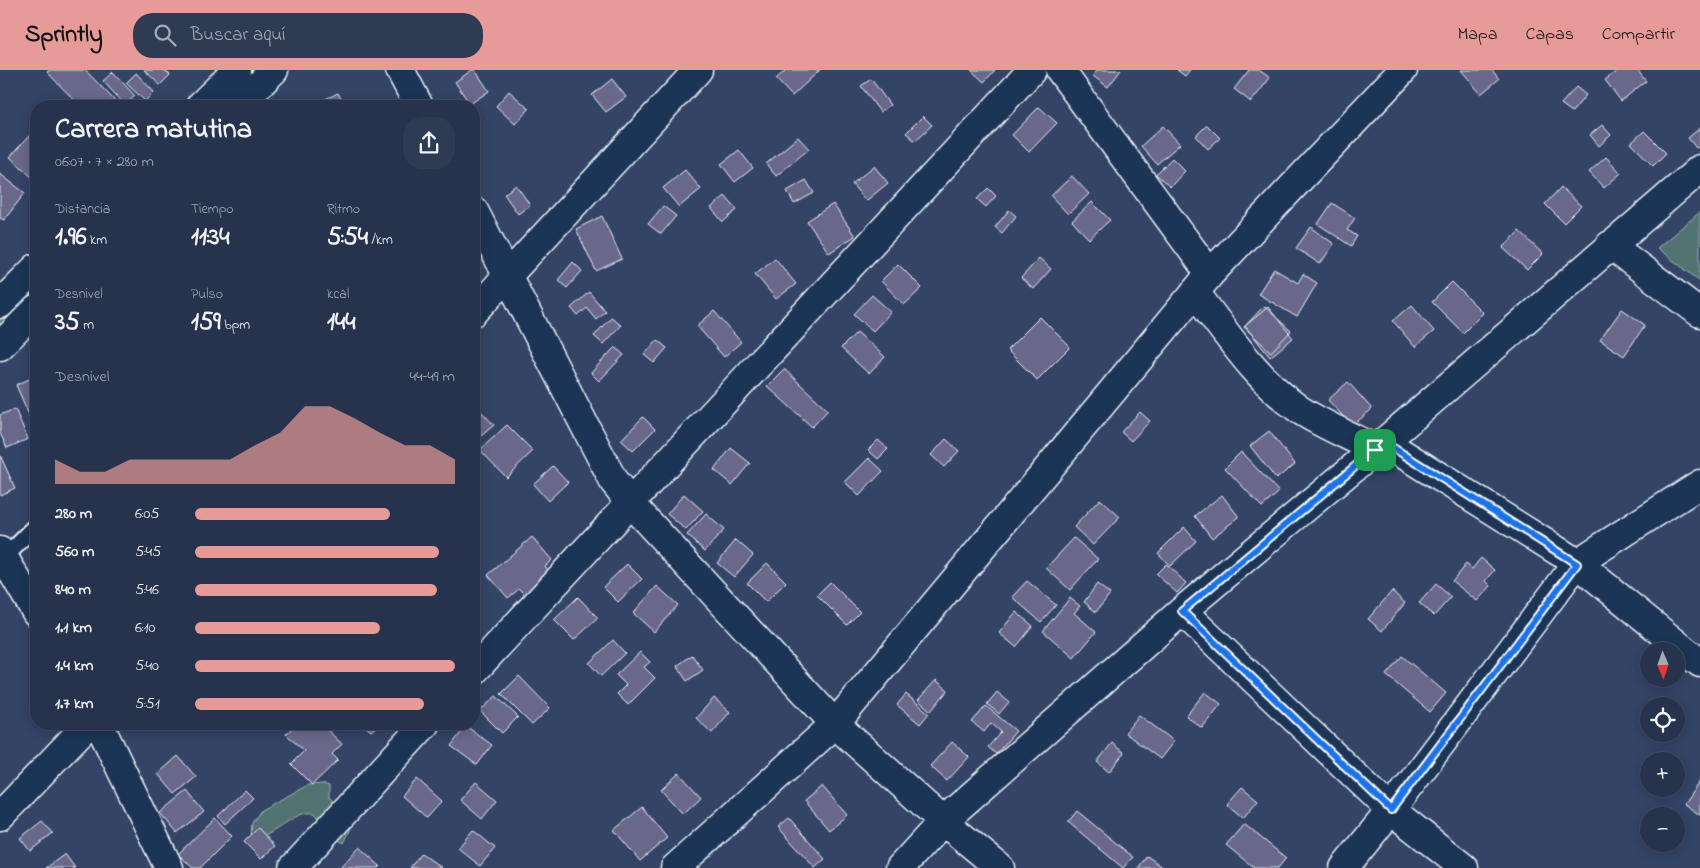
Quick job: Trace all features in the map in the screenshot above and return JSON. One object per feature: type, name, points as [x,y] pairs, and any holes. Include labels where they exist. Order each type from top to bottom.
[{"type":"street","points":[[206,100],[236,70]]},
{"type":"street","points":[[244,100],[274,70]]},
{"type":"street","points":[[400,70],[416,100]]},
{"type":"street","points":[[480,305],[698,70]]},
{"type":"street","points":[[480,664],[630,500],[1032,70]]},
{"type":"street","points":[[1060,70],[1203,283],[1244,356],[1271,386],[1300,410],[1379,446],[1577,564],[1700,663]]},
{"type":"street","points":[[675,868],[835,724],[1203,283],[1403,70]]},
{"type":"street","points":[[900,868],[943,821],[1182,611],[1379,446],[1700,169]]},
{"type":"street","points":[[480,223],[614,482],[635,508],[835,724],[943,821],[1000,868]]},
{"type":"street","points":[[1610,245],[1700,313]]},
{"type":"street","points":[[0,304],[30,274]]},
{"type":"street","points":[[0,346],[30,316]]},
{"type":"street","points":[[1344,868],[1391,810],[1577,564],[1700,484]]},
{"type":"street","points":[[2,554],[30,602]]},
{"type":"street","points":[[1182,611],[1391,810],[1464,868]]},
{"type":"street","points":[[0,816],[82,730]]},
{"type":"street","points":[[102,730],[169,868]]},
{"type":"street","points":[[293,868],[420,730]]},
{"type":"lane","points":[[2,554],[30,531]]},
{"type":"green space","points":[[1700,212],[1700,281],[1657,248]]},
{"type":"green space","points":[[30,288],[30,296],[0,326],[0,318]]},
{"type":"green space","points":[[323,784],[329,786],[329,797],[336,804],[363,803],[344,843],[330,835],[315,813],[306,813],[291,819],[262,837],[254,838],[251,834],[252,823],[261,810],[308,785]]},
{"type":"building","points":[[50,70],[85,70],[114,100],[74,100],[47,72]]},
{"type":"building","points":[[144,70],[164,70],[170,75],[160,85]]},
{"type":"building","points":[[472,70],[475,70],[489,91],[476,100],[467,100],[455,82]]},
{"type":"building","points":[[786,70],[820,70],[792,96],[776,79]]},
{"type":"building","points":[[971,70],[995,70],[984,82]]},
{"type":"building","points":[[1097,70],[1121,70],[1108,87],[1093,76]]},
{"type":"building","points":[[1177,70],[1190,70],[1185,76]]},
{"type":"building","points":[[1249,70],[1259,70],[1270,78],[1251,102],[1234,89]]},
{"type":"building","points":[[1461,70],[1492,70],[1499,79],[1481,94]]},
{"type":"building","points":[[1618,70],[1637,70],[1646,81],[1621,101],[1605,80]]},
{"type":"building","points":[[113,72],[135,96],[131,100],[120,100],[103,81]]},
{"type":"building","points":[[136,73],[154,92],[144,100],[126,83]]},
{"type":"building","points":[[612,79],[626,97],[606,112],[592,95]]},
{"type":"building","points":[[871,79],[890,105],[880,112],[861,86]]},
{"type":"building","points":[[1576,87],[1586,95],[1572,112],[1561,104]]},
{"type":"building","points":[[509,91],[529,109],[515,124],[496,106]]},
{"type":"building","points":[[338,93],[342,100],[323,100]]},
{"type":"building","points":[[1039,107],[1057,123],[1029,152],[1012,135]]},
{"type":"building","points":[[923,116],[932,125],[915,141],[906,133]]},
{"type":"building","points":[[1207,125],[1220,138],[1208,149],[1196,136]]},
{"type":"building","points":[[1602,125],[1611,135],[1599,146],[1590,135]]},
{"type":"building","points":[[1163,126],[1180,144],[1157,164],[1141,146]]},
{"type":"building","points":[[1700,128],[1700,145],[1696,148],[1688,138]]},
{"type":"building","points":[[1644,131],[1666,153],[1653,166],[1631,143]]},
{"type":"building","points":[[29,136],[30,175],[10,157]]},
{"type":"building","points":[[798,137],[809,149],[776,176],[766,164]]},
{"type":"building","points":[[739,150],[753,168],[735,182],[721,164]]},
{"type":"building","points":[[1606,157],[1621,173],[1604,188],[1589,172]]},
{"type":"building","points":[[1172,158],[1185,171],[1170,187],[1156,174]]},
{"type":"building","points":[[874,166],[888,183],[866,201],[852,184]]},
{"type":"building","points":[[685,170],[701,189],[679,207],[663,188]]},
{"type":"building","points":[[0,174],[25,193],[4,220],[0,218]]},
{"type":"building","points":[[1072,176],[1089,194],[1068,214],[1051,196]]},
{"type":"building","points":[[806,180],[814,193],[794,204],[787,191]]},
{"type":"building","points":[[516,185],[530,205],[518,214],[504,194]]},
{"type":"building","points":[[1561,187],[1581,206],[1564,223],[1545,204]]},
{"type":"building","points":[[988,188],[996,196],[986,207],[977,199]]},
{"type":"building","points":[[725,196],[737,210],[723,222],[711,208]]},
{"type":"building","points":[[1092,202],[1110,220],[1089,239],[1072,221]]},
{"type":"building","points":[[1332,203],[1355,218],[1347,230],[1357,236],[1351,246],[1318,224]]},
{"type":"building","points":[[833,204],[855,236],[829,253],[807,221]]},
{"type":"building","points":[[663,206],[676,216],[661,234],[648,224]]},
{"type":"building","points":[[1009,210],[1016,216],[1002,233],[995,227]]},
{"type":"building","points":[[602,216],[622,259],[596,271],[576,229]]},
{"type":"building","points":[[1311,227],[1334,244],[1320,264],[1296,248]]},
{"type":"building","points":[[1519,231],[1543,254],[1527,270],[1503,248]]},
{"type":"building","points":[[775,258],[796,284],[776,299],[755,274]]},
{"type":"building","points":[[1039,258],[1051,269],[1033,289],[1021,278]]},
{"type":"building","points":[[573,262],[582,271],[567,288],[558,280]]},
{"type":"building","points":[[898,264],[922,288],[904,305],[881,281]]},
{"type":"building","points":[[1274,269],[1298,283],[1303,274],[1317,283],[1297,317],[1258,294]]},
{"type":"building","points":[[1452,282],[1483,313],[1463,333],[1432,302]]},
{"type":"building","points":[[589,292],[605,311],[596,319],[587,308],[578,316],[571,308]]},
{"type":"building","points":[[872,295],[891,312],[873,331],[854,314]]},
{"type":"building","points":[[1412,305],[1434,331],[1415,347],[1393,321]]},
{"type":"building","points":[[1264,306],[1291,331],[1271,352],[1244,327]]},
{"type":"building","points":[[1268,307],[1293,338],[1270,357],[1245,326]]},
{"type":"building","points":[[1622,309],[1645,325],[1624,356],[1600,340]]},
{"type":"building","points":[[714,311],[741,342],[724,357],[697,326]]},
{"type":"building","points":[[611,317],[621,325],[603,344],[594,336]]},
{"type":"building","points":[[1040,317],[1070,347],[1037,380],[1007,350]]},
{"type":"building","points":[[857,332],[885,357],[869,374],[841,348]]},
{"type":"building","points":[[657,340],[667,348],[654,363],[644,355]]},
{"type":"building","points":[[615,347],[624,355],[599,381],[591,373]]},
{"type":"building","points":[[784,369],[828,410],[812,427],[767,386]]},
{"type":"building","points":[[30,379],[30,417],[16,385]]},
{"type":"building","points":[[1348,382],[1372,409],[1352,426],[1328,400]]},
{"type":"building","points":[[15,409],[28,439],[7,448],[0,433],[0,415]]},
{"type":"building","points":[[480,410],[494,425],[480,437]]},
{"type":"building","points":[[1140,412],[1150,421],[1131,441],[1121,432]]},
{"type":"building","points":[[643,417],[655,429],[633,451],[621,440]]},
{"type":"building","points":[[507,425],[533,451],[506,477],[480,450]]},
{"type":"building","points":[[1269,431],[1295,464],[1276,479],[1250,446]]},
{"type":"building","points":[[946,439],[959,451],[944,467],[931,455]]},
{"type":"building","points":[[878,440],[888,449],[878,459],[868,450]]},
{"type":"building","points":[[731,448],[750,463],[732,485],[714,470]]},
{"type":"building","points":[[1241,452],[1279,492],[1262,507],[1225,468]]},
{"type":"building","points":[[0,455],[15,488],[0,495]]},
{"type":"building","points":[[869,458],[883,471],[859,496],[845,482]]},
{"type":"building","points":[[553,466],[568,482],[548,501],[533,484]]},
{"type":"building","points":[[684,494],[703,511],[686,530],[667,514]]},
{"type":"building","points":[[1222,495],[1239,517],[1212,538],[1195,516]]},
{"type":"building","points":[[1100,499],[1120,517],[1093,545],[1074,527]]},
{"type":"building","points":[[706,514],[724,530],[705,551],[687,535]]},
{"type":"building","points":[[1184,527],[1196,541],[1170,566],[1158,553]]},
{"type":"building","points":[[532,537],[552,560],[545,566],[550,573],[525,595],[519,589],[508,598],[488,575]]},
{"type":"building","points":[[1074,538],[1098,559],[1070,590],[1046,568]]},
{"type":"building","points":[[736,540],[753,555],[734,577],[717,563]]},
{"type":"building","points":[[1481,558],[1495,570],[1486,581],[1491,586],[1477,601],[1452,581],[1466,564],[1472,569]]},
{"type":"building","points":[[767,563],[786,582],[766,602],[747,583]]},
{"type":"building","points":[[627,564],[642,579],[618,602],[603,587]]},
{"type":"building","points":[[1166,564],[1186,583],[1177,593],[1156,574]]},
{"type":"building","points":[[1027,581],[1056,605],[1041,622],[1012,597]]},
{"type":"building","points":[[830,582],[860,612],[847,625],[817,595]]},
{"type":"building","points":[[1097,584],[1110,594],[1096,612],[1084,602]]},
{"type":"building","points":[[1436,584],[1451,597],[1434,616],[1419,603]]},
{"type":"building","points":[[657,586],[678,605],[654,632],[633,613]]},
{"type":"building","points":[[1392,591],[1405,603],[1382,631],[1368,619]]},
{"type":"building","points":[[578,597],[598,618],[574,640],[554,620]]},
{"type":"building","points":[[1070,598],[1080,606],[1074,613],[1096,632],[1074,658],[1043,631]]},
{"type":"building","points":[[1016,612],[1033,626],[1016,647],[999,633]]},
{"type":"building","points":[[613,640],[625,653],[601,676],[589,663]]},
{"type":"building","points":[[640,652],[650,662],[644,667],[655,678],[628,705],[617,694],[626,685],[616,675]]},
{"type":"building","points":[[692,655],[703,670],[687,681],[677,666]]},
{"type":"building","points":[[1402,656],[1446,693],[1430,712],[1386,675]]},
{"type":"building","points":[[519,676],[550,708],[532,725],[501,694]]},
{"type":"building","points":[[936,680],[948,690],[931,711],[918,700]]},
{"type":"building","points":[[997,692],[1009,702],[999,714],[987,704]]},
{"type":"building","points":[[1205,692],[1221,704],[1202,728],[1186,716]]},
{"type":"building","points":[[906,694],[929,713],[920,724],[897,705]]},
{"type":"building","points":[[496,696],[518,717],[502,733],[480,711]]},
{"type":"building","points":[[714,698],[730,712],[712,733],[696,718]]},
{"type":"building","points":[[986,706],[1016,731],[996,754],[988,747],[1001,732],[991,723],[984,732],[972,722]]},
{"type":"building","points":[[1139,715],[1174,741],[1160,759],[1125,733]]},
{"type":"building","points":[[290,730],[327,730],[342,744],[332,754],[338,760],[312,785],[291,764],[304,751],[286,734]]},
{"type":"building","points":[[463,730],[471,730],[492,745],[477,765],[451,746]]},
{"type":"building","points":[[952,742],[969,757],[947,781],[930,766]]},
{"type":"building","points":[[1112,743],[1124,753],[1109,772],[1097,762]]},
{"type":"building","points":[[178,756],[196,777],[175,794],[158,774]]},
{"type":"building","points":[[679,773],[701,797],[683,814],[661,790]]},
{"type":"building","points":[[417,779],[442,801],[427,818],[402,796]]},
{"type":"building","points":[[1700,781],[1700,815],[1684,804]]},
{"type":"building","points":[[476,782],[497,800],[482,819],[460,800]]},
{"type":"building","points":[[822,786],[847,815],[829,830],[804,801]]},
{"type":"building","points":[[1242,787],[1258,800],[1243,818],[1227,804]]},
{"type":"building","points":[[245,790],[253,798],[225,824],[218,816]]},
{"type":"building","points":[[187,791],[204,812],[177,833],[160,813]]},
{"type":"building","points":[[642,807],[667,838],[640,861],[614,830]]},
{"type":"building","points":[[1077,811],[1133,857],[1123,868],[1068,822]]},
{"type":"building","points":[[215,818],[232,836],[200,868],[193,868],[178,854]]},
{"type":"building","points":[[789,818],[825,859],[815,868],[778,827]]},
{"type":"building","points":[[42,821],[53,833],[30,851],[20,838]]},
{"type":"building","points":[[1244,824],[1286,858],[1278,868],[1254,868],[1226,845]]},
{"type":"building","points":[[258,828],[275,846],[261,859],[244,842]]},
{"type":"building","points":[[473,830],[495,848],[480,866],[458,848]]},
{"type":"building","points":[[359,847],[380,866],[378,868],[340,868]]},
{"type":"building","points":[[421,853],[442,868],[410,868]]},
{"type":"building","points":[[65,854],[75,868],[46,868]]},
{"type":"building","points":[[1147,856],[1164,868],[1138,868]]},
{"type":"route","points":[[1384,442],[1577,564],[1391,810],[1182,611],[1375,450],[1384,442]]}]
